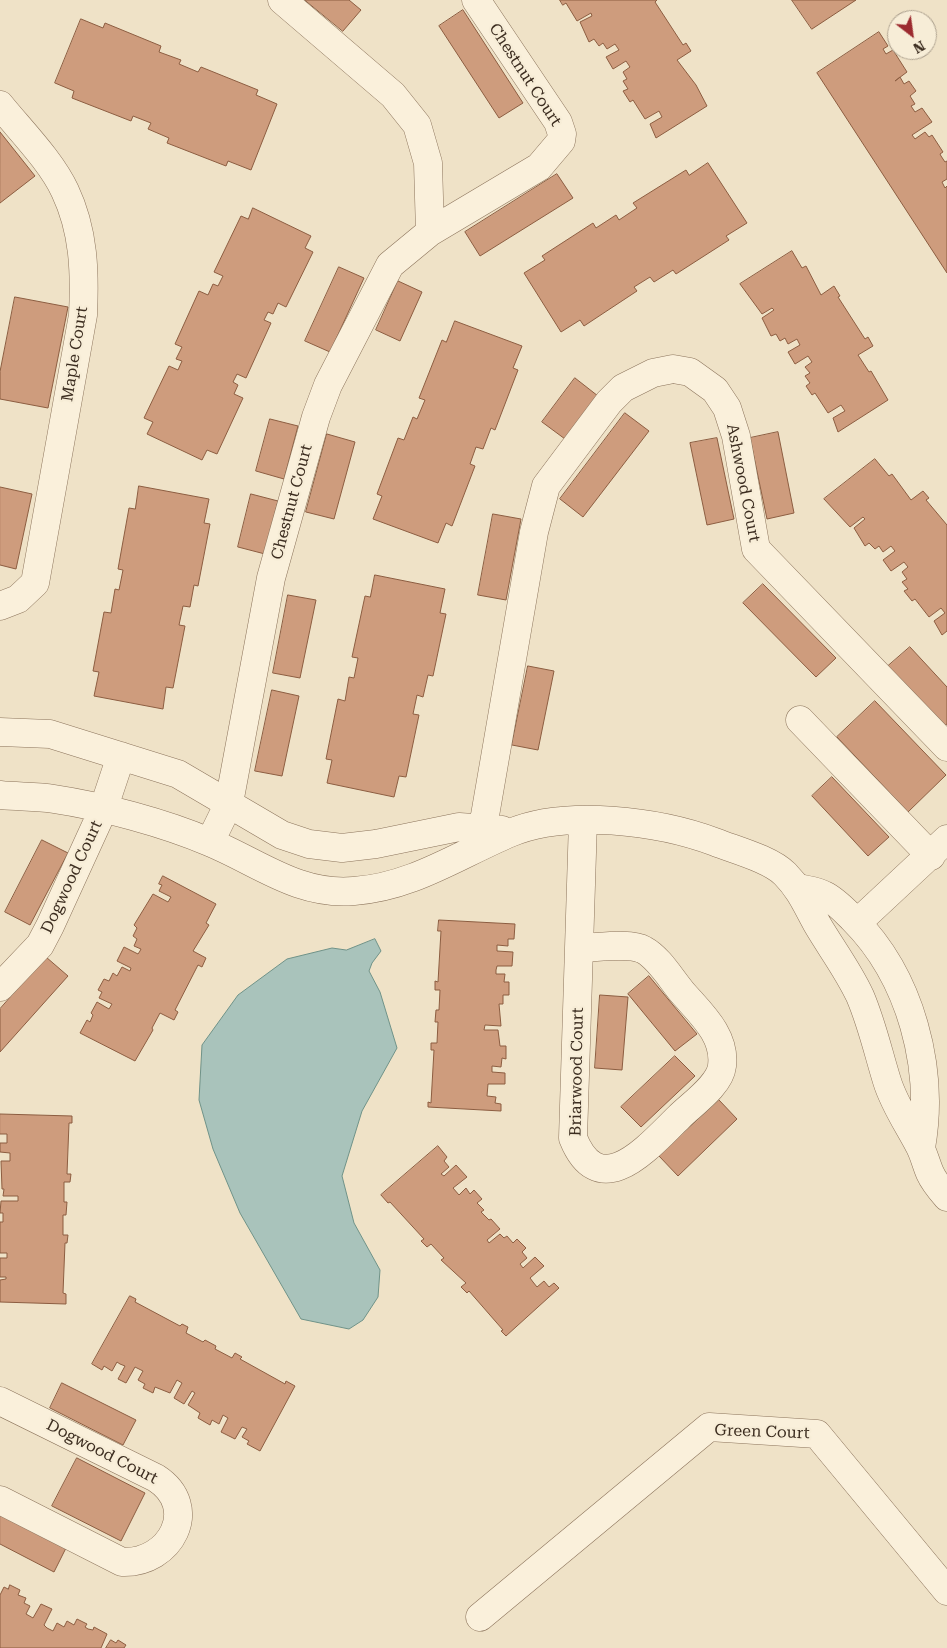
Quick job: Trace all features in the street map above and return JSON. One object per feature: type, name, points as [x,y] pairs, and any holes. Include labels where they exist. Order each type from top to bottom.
[{"type":"street","points":[[282,0],[393,95],[417,125],[428,163],[430,232]]},
{"type":"street","name":"Chestnut Court","points":[[210,842],[229,804],[272,578],[316,417],[328,385],[390,265],[430,232],[531,173],[546,160],[561,140],[562,134],[558,122],[476,0]]},
{"type":"street","name":"Maple Court","points":[[0,105],[65,190],[80,233],[85,274],[83,316],[35,583],[18,599],[0,606]]},
{"type":"street","name":"Ashwood Court","points":[[483,827],[534,532],[546,486],[609,402],[632,382],[664,369],[681,370],[697,376],[715,390],[726,408],[736,436],[756,549],[947,747]]},
{"type":"street","points":[[800,720],[939,847],[857,923]]},
{"type":"street","points":[[0,732],[50,734],[178,774],[282,835],[309,844],[342,848],[376,844],[459,827],[483,827],[513,832]]},
{"type":"street","name":"Dogwood Court","points":[[0,987],[40,945],[103,810],[121,756]]},
{"type":"street","points":[[0,795],[54,799],[155,822],[210,842],[274,875],[318,890],[349,892],[379,889],[408,881],[513,832],[549,823],[583,821],[647,823],[686,831],[752,856],[782,870],[798,888],[860,995],[875,1036],[888,1083],[907,1126],[921,1148],[930,1175],[947,1197]]},
{"type":"street","name":"Briarwood Court","points":[[580,948],[634,947],[643,950],[665,971],[715,1032],[721,1049],[722,1066],[712,1085],[647,1148],[621,1167],[602,1169],[588,1163],[579,1152],[573,1138],[583,821]]},
{"type":"street","points":[[798,888],[824,895],[857,923],[883,955],[903,995],[919,1042],[925,1079],[926,1122],[921,1148]]},
{"type":"street","name":"Dogwood Court","points":[[0,1401],[166,1484],[174,1495],[178,1510],[174,1532],[162,1549],[137,1562],[122,1562],[0,1500]]},
{"type":"street","name":"Green Court","points":[[480,1617],[709,1428],[816,1434],[947,1591]]},
{"type":"water","points":[[375,939],[381,951],[372,963],[369,971],[380,992],[397,1048],[362,1111],[342,1176],[354,1223],[380,1270],[378,1297],[363,1320],[349,1329],[301,1319],[240,1213],[213,1149],[199,1100],[202,1045],[238,995],[287,959],[332,948],[346,950]]},
{"type":"building","points":[[305,0],[349,0],[361,10],[343,31]]},
{"type":"building","points":[[560,0],[657,0],[655,2],[683,45],[686,43],[691,51],[677,60],[696,85],[707,106],[656,138],[650,124],[662,117],[659,111],[645,119],[633,100],[630,102],[623,91],[628,89],[623,81],[627,79],[623,72],[630,67],[626,61],[613,69],[606,57],[619,50],[615,44],[607,49],[603,43],[599,46],[594,39],[589,42],[580,22],[592,16],[591,13],[577,21],[566,3],[563,5]]},
{"type":"building","points":[[792,0],[856,0],[812,29]]},
{"type":"building","points":[[463,10],[523,103],[499,118],[439,26]]},
{"type":"building","points":[[81,19],[103,28],[105,23],[161,46],[159,52],[181,60],[179,64],[198,72],[201,67],[258,90],[256,95],[277,104],[251,170],[228,161],[226,166],[167,143],[169,138],[148,129],[151,123],[133,116],[131,121],[72,98],[74,91],[55,83]]},
{"type":"building","points":[[879,32],[887,44],[883,49],[887,53],[887,60],[899,60],[907,72],[900,77],[904,84],[909,81],[916,91],[910,96],[915,104],[911,106],[915,112],[922,108],[932,122],[912,135],[915,139],[925,132],[929,137],[932,135],[943,152],[940,154],[941,156],[945,162],[947,161],[947,179],[942,182],[945,188],[947,186],[947,273],[817,73]]},
{"type":"building","points":[[0,132],[35,176],[0,203]]},
{"type":"building","points":[[708,163],[747,223],[726,236],[729,240],[676,274],[673,270],[654,282],[650,277],[634,287],[637,291],[584,326],[580,320],[561,332],[524,273],[545,260],[542,256],[593,223],[596,228],[616,215],[619,220],[637,208],[633,203],[686,170],[689,175]]},
{"type":"building","points":[[557,174],[573,198],[480,256],[465,232]]},
{"type":"building","points":[[253,208],[311,236],[305,248],[313,252],[286,307],[278,303],[273,314],[268,312],[264,320],[271,323],[246,378],[237,374],[233,382],[238,385],[234,394],[243,398],[217,454],[207,450],[202,460],[147,434],[153,422],[144,418],[169,366],[178,370],[182,361],[176,359],[182,347],[175,344],[199,291],[208,295],[213,284],[218,286],[223,276],[214,272],[241,216],[248,219]]},
{"type":"building","points":[[792,251],[802,268],[806,266],[821,295],[834,286],[840,296],[838,297],[865,339],[868,337],[873,346],[858,355],[869,372],[871,371],[888,400],[838,432],[833,418],[845,411],[841,405],[828,413],[815,393],[812,395],[806,386],[810,383],[805,376],[810,373],[805,367],[812,362],[808,356],[795,364],[788,352],[800,345],[797,339],[788,344],[785,338],[780,341],[776,334],[771,336],[762,318],[774,310],[772,308],[762,314],[740,284]]},
{"type":"building","points":[[339,267],[364,278],[330,352],[305,341]]},
{"type":"building","points":[[398,281],[422,292],[400,341],[376,330]]},
{"type":"building","points":[[15,297],[68,307],[48,408],[0,399],[0,372]]},
{"type":"building","points":[[455,321],[522,346],[513,368],[518,370],[495,430],[491,428],[483,449],[476,447],[470,464],[475,466],[452,526],[446,523],[438,543],[373,519],[382,496],[377,494],[398,438],[404,440],[413,417],[417,419],[425,400],[419,398],[442,340],[446,342]]},
{"type":"building","points":[[575,378],[598,396],[565,439],[542,422]]},
{"type":"building","points":[[625,413],[649,431],[583,517],[560,499]]},
{"type":"building","points":[[270,419],[298,426],[284,479],[256,471]]},
{"type":"building","points":[[778,432],[794,513],[767,519],[750,438]]},
{"type":"building","points":[[327,434],[355,442],[334,519],[306,512]]},
{"type":"building","points":[[717,438],[734,519],[707,525],[690,443]]},
{"type":"building","points":[[875,459],[889,476],[892,474],[911,500],[923,491],[929,498],[926,500],[947,525],[947,631],[942,635],[934,621],[945,613],[941,608],[929,617],[915,599],[912,601],[904,591],[908,589],[902,582],[907,579],[902,572],[908,567],[904,562],[891,571],[883,560],[895,551],[891,546],[883,552],[879,546],[875,549],[869,543],[865,546],[854,528],[865,519],[863,517],[850,527],[824,499]]},
{"type":"building","points":[[139,486],[209,499],[204,523],[210,524],[198,586],[194,585],[190,607],[183,606],[179,625],[185,626],[173,688],[166,687],[163,709],[94,696],[99,672],[93,671],[104,612],[111,613],[115,589],[119,590],[123,570],[118,569],[129,508],[135,509]]},
{"type":"building","points":[[0,487],[32,494],[16,569],[0,565]]},
{"type":"building","points":[[251,494],[278,501],[265,554],[238,547]]},
{"type":"building","points":[[493,514],[521,519],[506,600],[478,595]]},
{"type":"building","points":[[375,575],[445,589],[440,613],[446,614],[433,676],[428,675],[423,697],[417,695],[413,714],[419,715],[406,777],[399,776],[394,797],[327,783],[332,760],[326,759],[338,699],[345,701],[349,677],[354,678],[358,658],[352,657],[365,596],[370,597]]},
{"type":"building","points":[[763,584],[836,658],[816,677],[743,603]]},
{"type":"building","points":[[288,595],[316,600],[300,678],[273,673]]},
{"type":"building","points":[[910,647],[947,687],[947,724],[944,726],[887,667]]},
{"type":"building","points":[[528,666],[554,671],[538,750],[512,745]]},
{"type":"building","points":[[272,690],[299,696],[282,776],[255,771]]},
{"type":"building","points":[[875,701],[946,775],[908,812],[837,737]]},
{"type":"building","points":[[832,777],[889,837],[868,856],[812,796]]},
{"type":"building","points":[[42,840],[68,853],[30,925],[5,912]]},
{"type":"building","points":[[163,876],[216,904],[206,923],[209,925],[193,951],[206,958],[202,967],[198,965],[175,1010],[178,1012],[174,1020],[160,1013],[152,1028],[153,1030],[135,1061],[80,1033],[87,1020],[90,1022],[93,1015],[91,1013],[97,1002],[109,1009],[112,1004],[99,998],[102,992],[98,990],[104,979],[109,981],[113,973],[117,976],[122,967],[130,971],[131,968],[117,961],[124,947],[138,954],[140,951],[141,949],[134,946],[137,939],[133,936],[137,928],[134,925],[153,894],[168,902],[171,897],[159,891],[162,885],[159,884]]},
{"type":"building","points":[[439,920],[515,924],[514,939],[508,939],[508,946],[497,945],[497,951],[513,952],[512,966],[497,966],[496,970],[496,974],[505,974],[504,982],[509,982],[509,995],[503,995],[503,1004],[499,1004],[501,1026],[485,1025],[484,1030],[498,1030],[500,1046],[506,1046],[506,1059],[502,1058],[501,1067],[492,1066],[492,1072],[505,1073],[505,1084],[488,1084],[487,1096],[496,1097],[495,1103],[501,1104],[501,1111],[428,1107],[428,1102],[431,1103],[434,1050],[431,1050],[431,1043],[437,1043],[438,1022],[435,1022],[436,1010],[439,1010],[440,990],[435,990],[435,981],[438,982],[441,931],[438,931]]},
{"type":"building","points":[[46,957],[68,976],[0,1052],[0,1009]]},
{"type":"building","points":[[649,976],[697,1034],[675,1051],[628,994]]},
{"type":"building","points":[[600,995],[628,997],[622,1070],[595,1068]]},
{"type":"building","points":[[675,1056],[695,1076],[641,1127],[621,1107]]},
{"type":"building","points":[[719,1100],[737,1119],[678,1176],[659,1156]]},
{"type":"building","points":[[0,1114],[72,1116],[72,1123],[69,1123],[67,1174],[71,1174],[70,1182],[64,1182],[64,1202],[67,1202],[66,1215],[63,1215],[63,1235],[68,1235],[67,1243],[65,1243],[63,1293],[66,1294],[66,1304],[0,1302],[0,1280],[6,1279],[6,1277],[0,1277],[0,1258],[7,1258],[7,1253],[0,1253],[0,1222],[3,1222],[3,1213],[0,1213],[1,1201],[18,1201],[18,1196],[3,1196],[1,1161],[10,1161],[10,1153],[0,1152],[0,1143],[7,1143],[7,1134],[0,1134]]},
{"type":"building","points":[[438,1146],[447,1157],[444,1161],[449,1167],[441,1174],[444,1176],[456,1165],[467,1177],[453,1188],[459,1195],[466,1188],[470,1194],[474,1190],[482,1199],[477,1203],[484,1210],[481,1212],[500,1229],[487,1240],[489,1243],[500,1234],[504,1238],[507,1236],[513,1243],[517,1239],[526,1248],[522,1252],[527,1258],[520,1264],[523,1268],[535,1257],[544,1266],[530,1278],[537,1287],[544,1281],[549,1287],[554,1283],[559,1288],[506,1336],[469,1291],[467,1293],[461,1287],[466,1283],[441,1260],[444,1258],[431,1244],[427,1247],[421,1241],[424,1239],[390,1202],[388,1203],[381,1195]]},
{"type":"building","points":[[130,1296],[136,1299],[135,1302],[180,1326],[182,1324],[188,1327],[186,1333],[216,1346],[215,1349],[232,1358],[235,1353],[242,1357],[240,1359],[285,1384],[286,1381],[295,1386],[260,1451],[247,1444],[249,1441],[242,1437],[247,1429],[242,1427],[235,1439],[221,1432],[228,1418],[223,1415],[219,1424],[212,1420],[210,1425],[198,1418],[200,1413],[188,1405],[195,1393],[192,1391],[184,1404],[174,1398],[182,1383],[177,1380],[170,1393],[155,1387],[153,1393],[143,1388],[145,1384],[138,1380],[143,1371],[135,1367],[126,1383],[118,1379],[125,1366],[117,1362],[112,1371],[104,1366],[102,1370],[92,1364]]},
{"type":"building","points":[[62,1383],[136,1420],[123,1445],[50,1408]]},
{"type":"building","points":[[77,1458],[145,1493],[121,1541],[52,1506]]},
{"type":"building","points":[[0,1514],[66,1548],[54,1572],[0,1544]]},
{"type":"building","points":[[10,1585],[20,1590],[18,1595],[26,1598],[24,1603],[30,1606],[26,1614],[33,1618],[41,1604],[52,1609],[44,1625],[47,1628],[53,1631],[57,1623],[64,1627],[67,1621],[74,1625],[77,1619],[87,1624],[85,1627],[88,1629],[93,1630],[94,1627],[107,1634],[101,1648],[0,1648],[0,1595],[4,1587],[8,1589]]},
{"type":"building","points":[[111,1640],[116,1643],[118,1640],[126,1645],[124,1648],[106,1648]]}]
